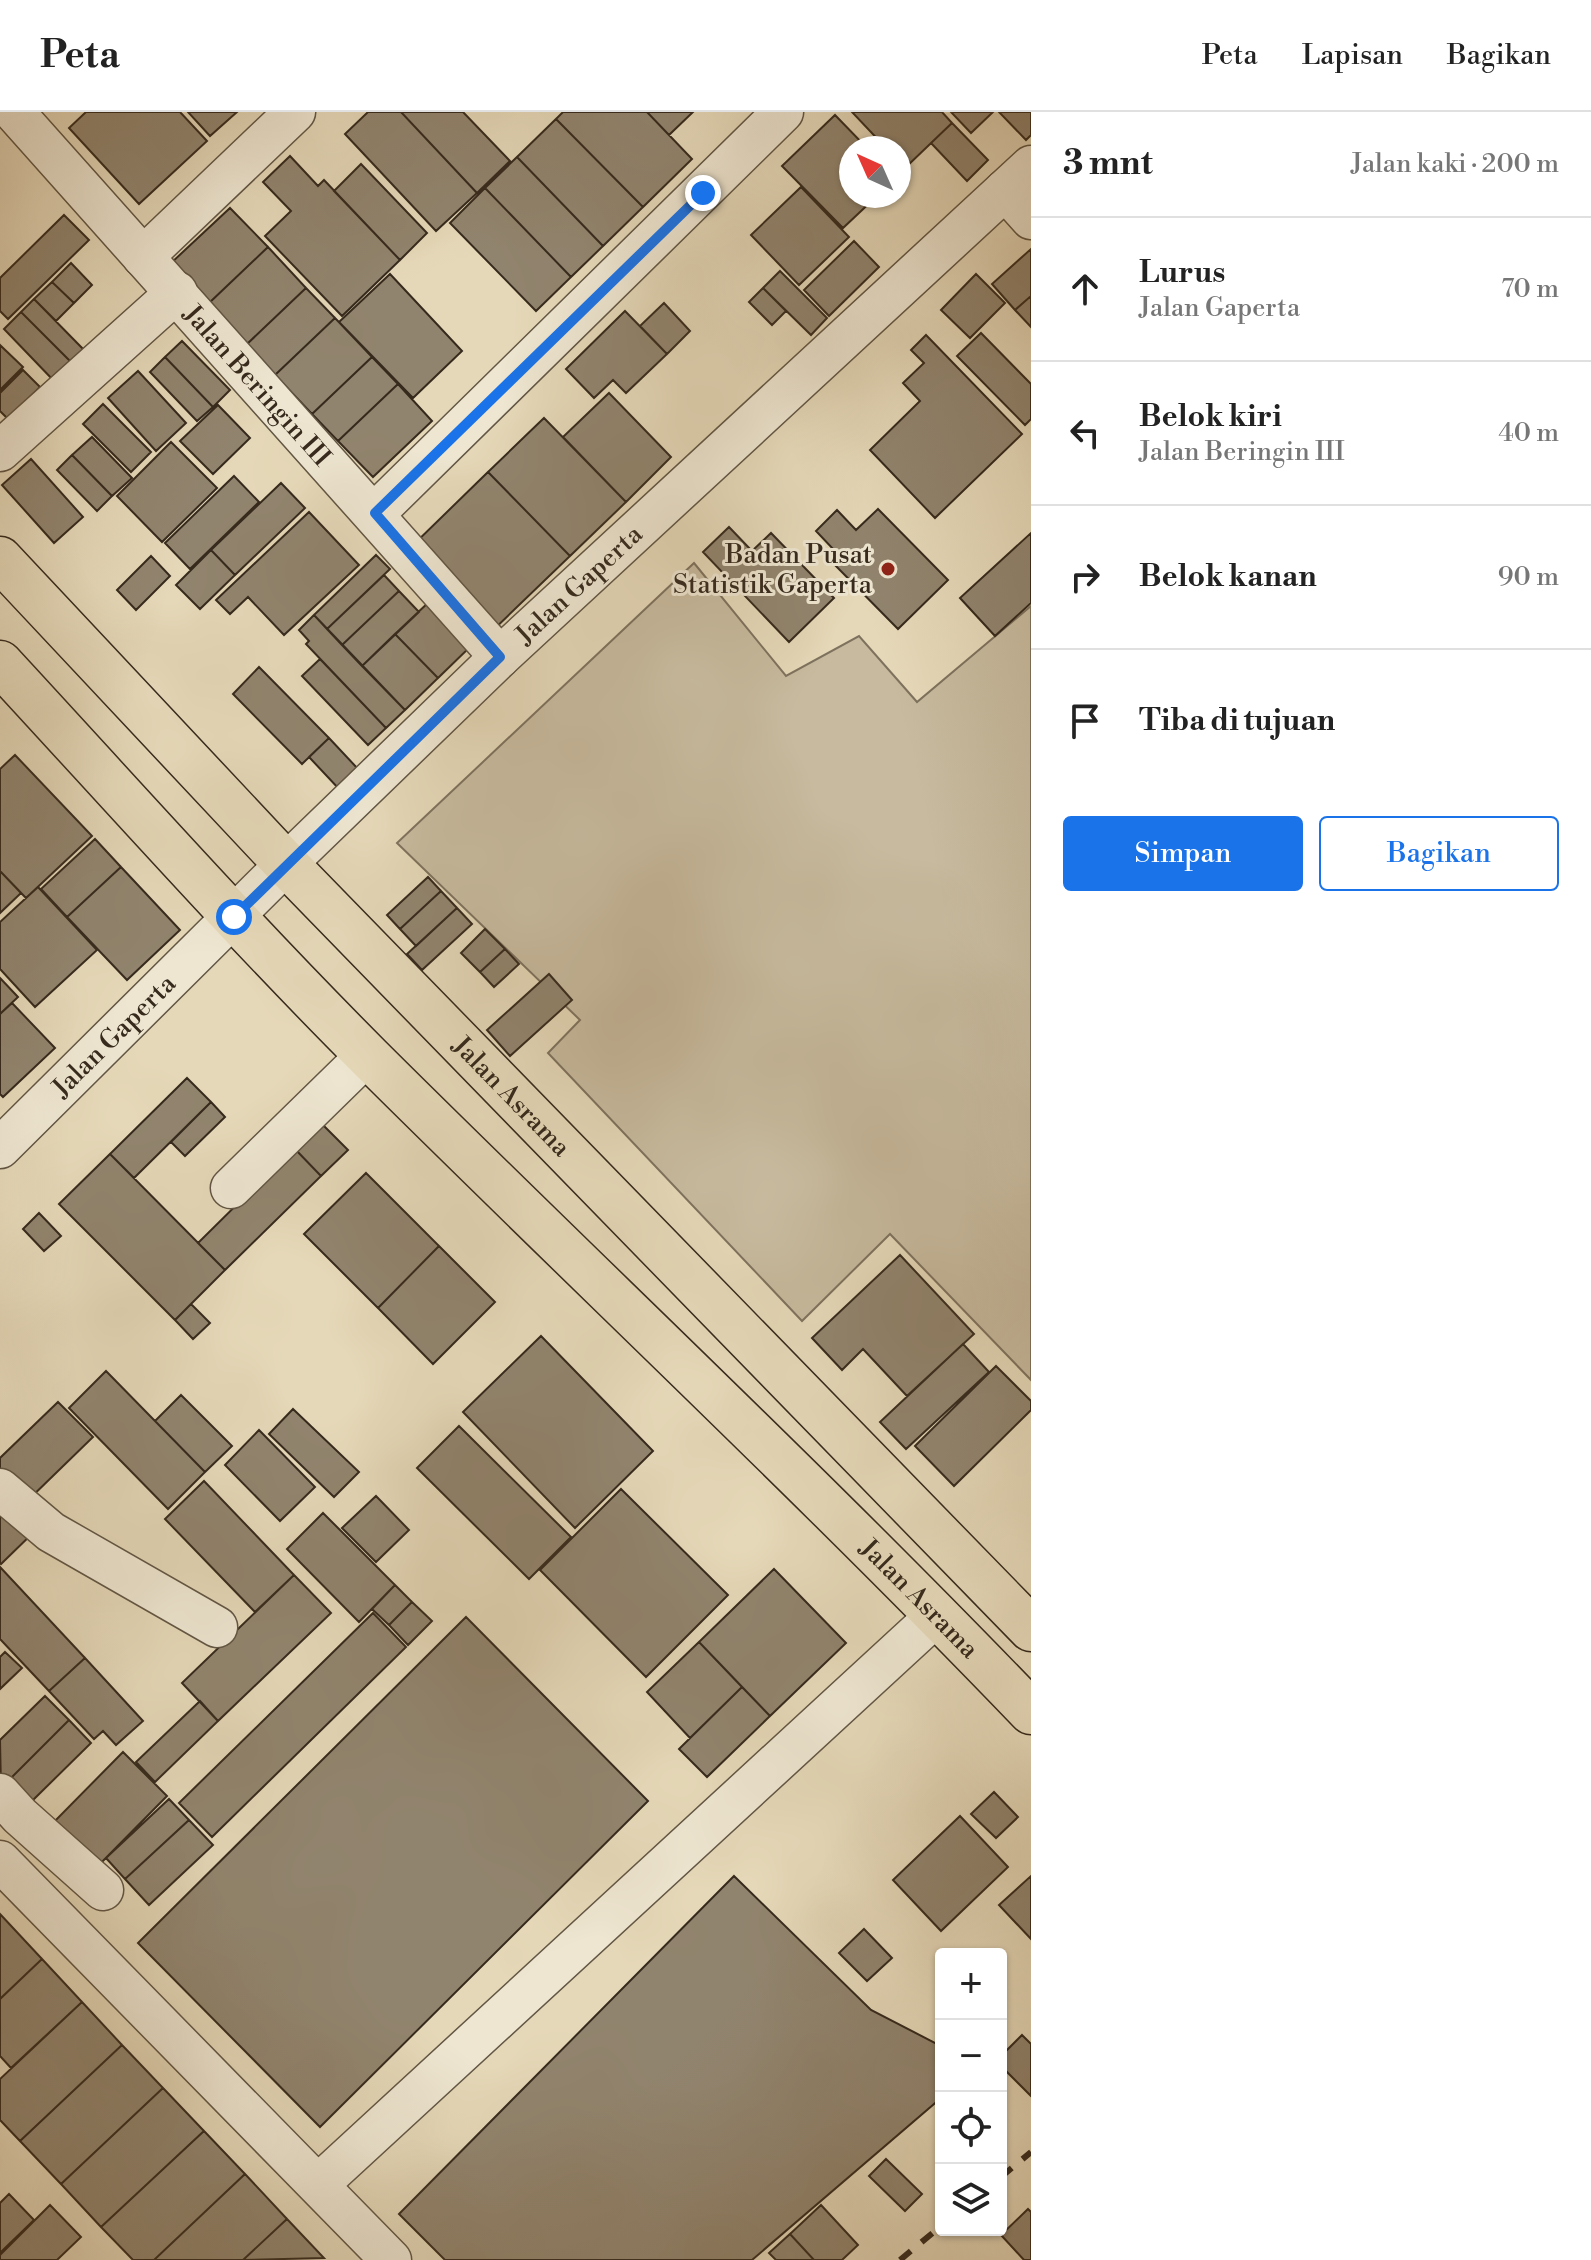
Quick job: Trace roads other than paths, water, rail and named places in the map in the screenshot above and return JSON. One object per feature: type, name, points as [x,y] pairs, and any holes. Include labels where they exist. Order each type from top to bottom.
[{"type":"highway","name":"Jalan Asrama","points":[[0,559],[286,864],[1031,1629]]},
{"type":"highway","name":"Jalan Asrama","points":[[0,663],[234,917],[367,1055],[937,1615],[1031,1712]]},
{"type":"street","name":"Jalan Beringin III","points":[[14,112],[375,513],[500,657]]},
{"type":"street","points":[[143,257],[295,112]]},
{"type":"street","points":[[375,513],[783,112]]},
{"type":"street","name":"Jalan Gaperta","points":[[4,1138],[500,657],[1022,191]]},
{"type":"street","points":[[0,451],[177,292]]},
{"type":"street","points":[[231,1188],[367,1055]]},
{"type":"street","points":[[0,1489],[51,1532],[217,1627]]},
{"type":"street","points":[[319,2184],[937,1615]]},
{"type":"street","points":[[0,1794],[20,1816],[103,1890]]},
{"type":"street","points":[[0,1861],[391,2260]]},
{"type":"railway","points":[[1007,2172],[1031,2152]]},
{"type":"railway","points":[[900,2260],[935,2231]]},
{"type":"place","name":"Badan Pusat Statistik Gaperta","points":[[888,569]]}]
